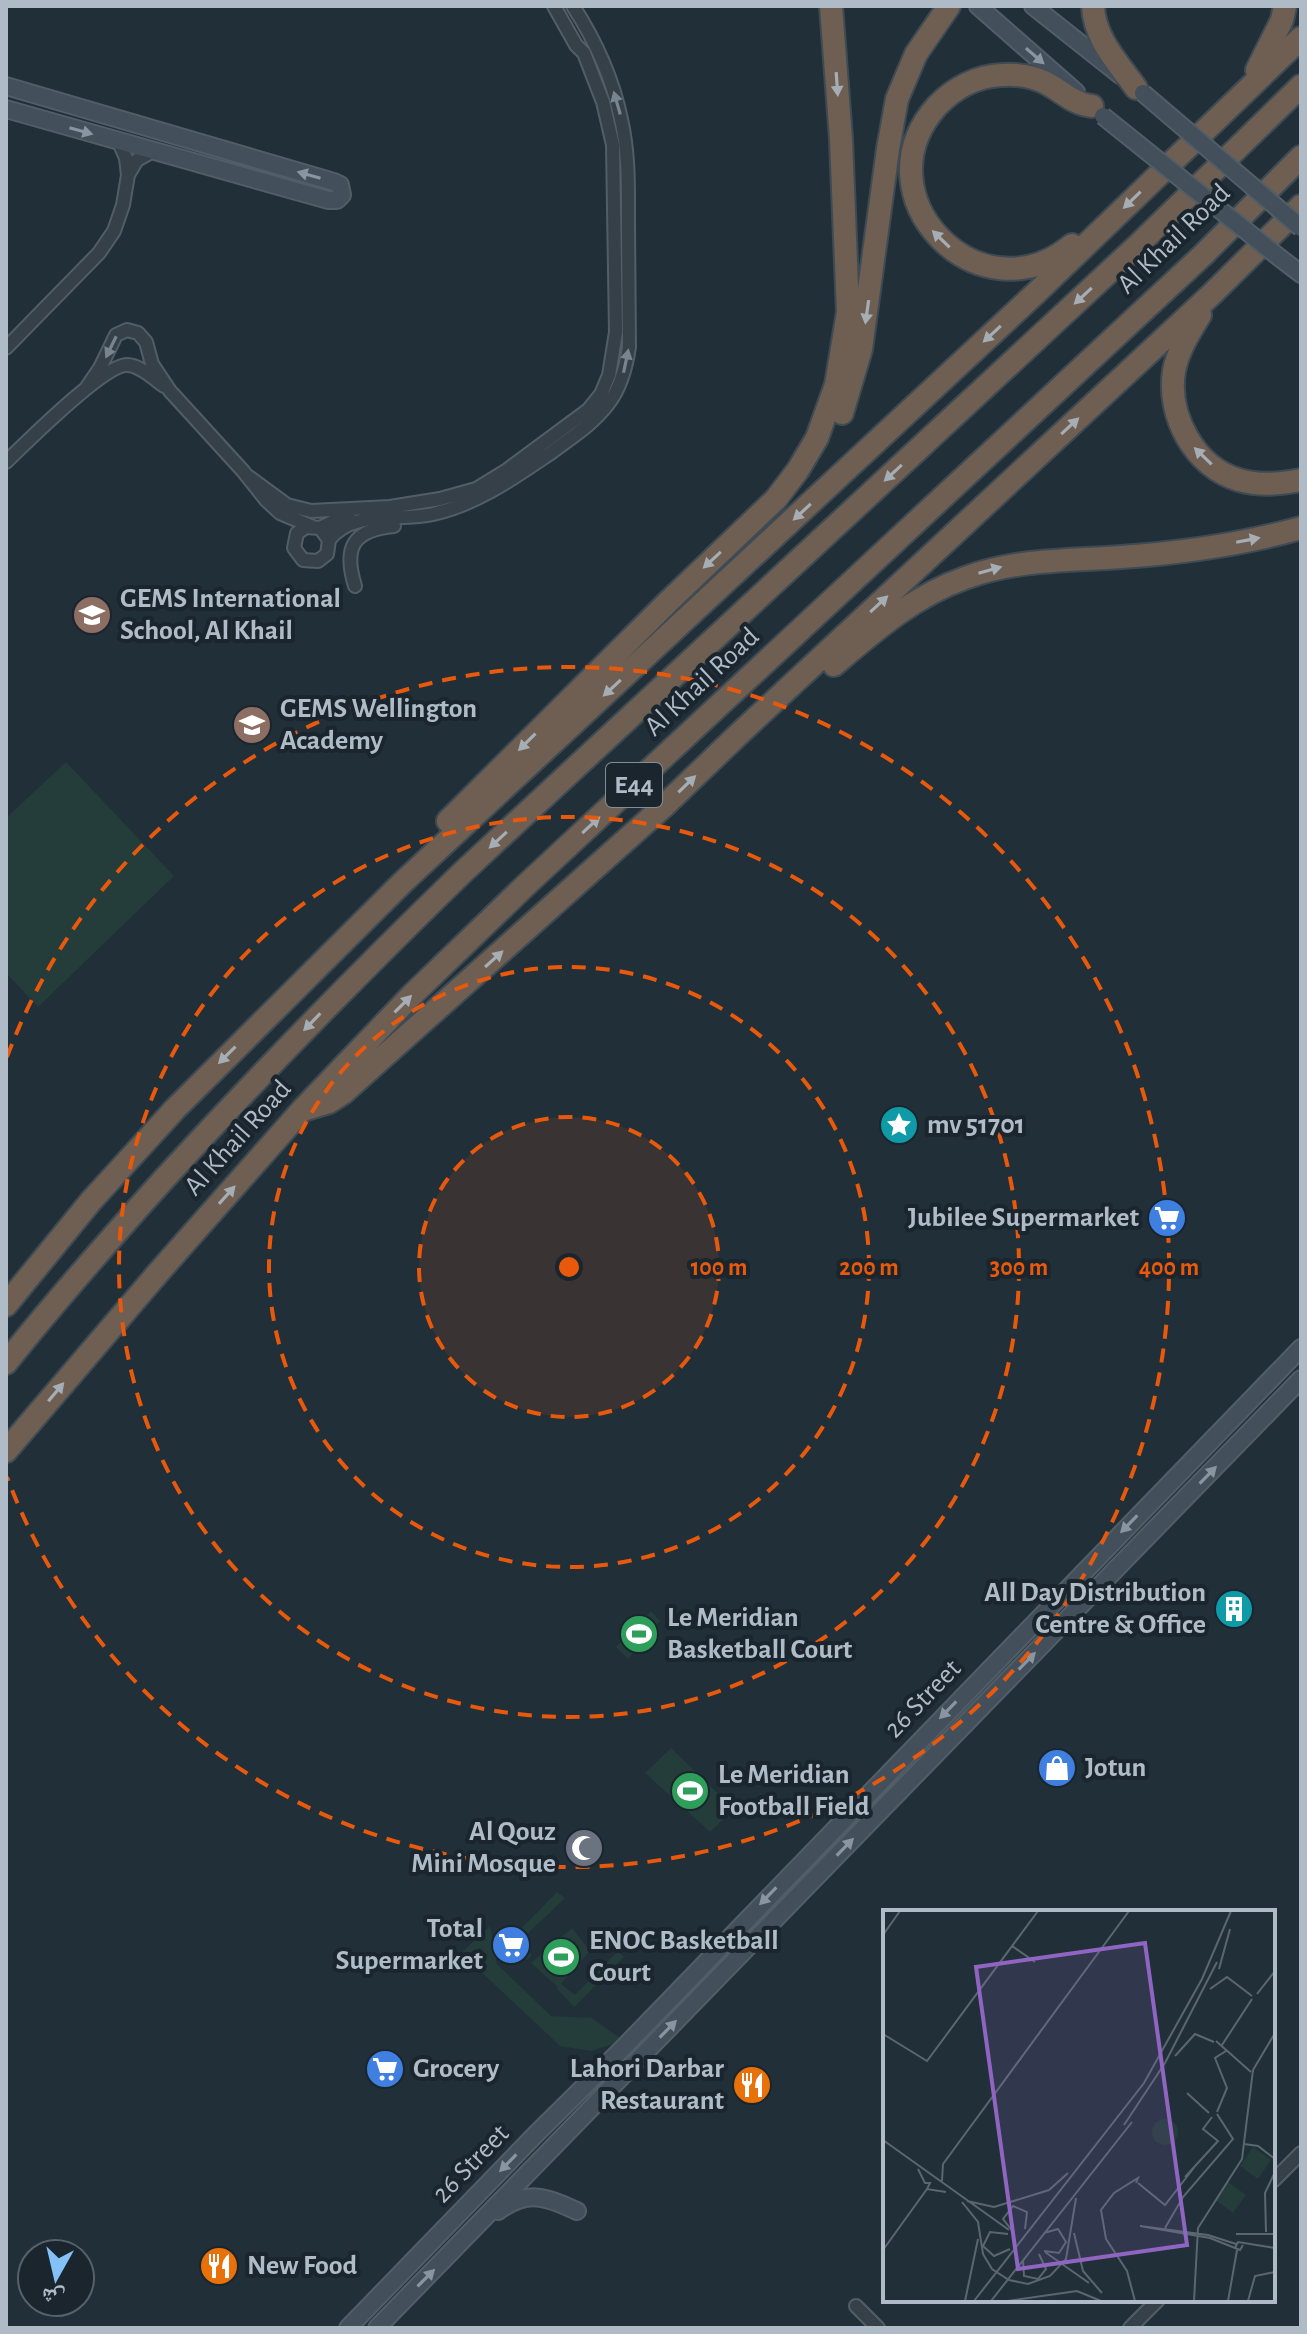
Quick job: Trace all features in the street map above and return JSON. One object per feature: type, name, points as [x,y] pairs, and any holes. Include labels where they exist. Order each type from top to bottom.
[{"type":"highway","points":[[402,883],[409,863],[422,847],[776,499],[817,438],[838,375],[847,329],[848,303],[831,6]]},
{"type":"highway","points":[[817,438],[838,419],[855,374],[866,323],[897,99],[916,54],[949,6]]},
{"type":"highway","points":[[1093,6],[1103,42],[1139,91]]},
{"type":"highway","points":[[1248,87],[1275,38],[1285,6]]},
{"type":"highway","points":[[6,1305],[91,1201],[175,1109],[402,883],[846,472],[1301,38]]},
{"type":"highway","points":[[1097,111],[1030,77],[999,75],[969,83],[943,100],[929,115],[919,133],[913,153],[913,188],[922,215],[939,239],[962,256],[990,266],[1019,269],[1048,261],[1094,226],[1110,222]]},
{"type":"highway","name":"Al Khail Road","points":[[6,1363],[42,1317],[194,1147],[389,944],[1137,246],[1301,86]]},
{"type":"highway","name":"Al Khail Road","points":[[6,1451],[303,1109],[402,1005],[526,885],[1203,255],[1301,157]]},
{"type":"highway","points":[[303,1109],[320,1106],[343,1093],[664,806],[1213,293],[1301,206]]},
{"type":"highway","points":[[1213,293],[1180,349],[1175,368],[1175,407],[1181,424],[1190,443],[1219,471],[1238,479],[1281,484],[1301,480]]},
{"type":"highway","points":[[740,733],[766,721],[885,622],[910,605],[964,578],[1021,562],[1165,553],[1239,542],[1301,528]]},
{"type":"street","points":[[249,477],[274,497],[299,509],[324,512],[426,502],[466,490],[582,406],[594,392],[604,364],[610,322],[606,154],[597,106],[576,45],[554,6]]},
{"type":"street","points":[[368,509],[301,530],[295,537],[294,548],[303,560],[313,562],[323,558],[329,549],[329,540],[342,527],[358,521],[434,514],[469,502],[494,490],[571,438],[597,417],[615,394],[626,367],[629,337],[625,141],[608,77],[590,35],[573,6]]},
{"type":"street","points":[[978,6],[1097,111],[1301,274]]},
{"type":"street","points":[[1033,6],[1301,228]]},
{"type":"street","points":[[6,86],[334,182],[342,188],[342,195],[331,201],[6,109]]},
{"type":"street","points":[[6,348],[105,246],[114,231],[121,214],[128,175],[126,158],[119,142]]},
{"type":"street","points":[[128,175],[137,160],[153,151]]},
{"type":"street","points":[[87,387],[116,335],[127,330],[138,333],[143,337],[152,364],[170,391],[273,507],[288,518],[316,527],[329,540]]},
{"type":"street","points":[[6,462],[87,387],[113,370],[127,365],[170,391]]},
{"type":"street","points":[[355,586],[349,555],[363,534],[379,527],[448,519],[483,503],[494,490]]},
{"type":"street","name":"26 Street","points":[[348,2328],[1301,1348]]},
{"type":"street","name":"26 Street","points":[[377,2328],[1301,1379]]},
{"type":"street","points":[[1068,1587],[1077,1595],[1080,1607]]},
{"type":"street","points":[[534,2165],[535,2135]]},
{"type":"street","points":[[1275,2179],[1301,2153]]},
{"type":"street","points":[[474,2227],[507,2205],[528,2197],[551,2199],[577,2211]]},
{"type":"street","points":[[1130,2328],[1156,2302]]},
{"type":"street","points":[[856,2306],[878,2328]]},
{"type":"green space","points":[[66,762],[174,876],[38,1007],[6,973],[6,818]]},
{"type":"green space","name":"Le Meridian Basketball Court","points":[[651,1611],[660,1621],[628,1659],[616,1647]]},
{"type":"green space","name":"Le Meridian Football Field","points":[[671,1748],[734,1809],[710,1832],[645,1773]]},
{"type":"green space","points":[[557,1892],[565,1898],[519,1942],[532,1955],[527,1960],[512,1947],[511,1939]]},
{"type":"green space","points":[[490,1926],[497,1964],[551,2016],[592,2018],[624,2041],[591,2051],[560,2046],[461,1953]]},
{"type":"green space","name":"ENOC Basketball Court","points":[[572,1928],[590,1951],[561,1984],[575,1995],[618,1951],[624,1957],[574,2007],[558,1987],[531,1963]]},
{"type":"place","name":"GEMS International School, Al Khail","points":[[92,615]]},
{"type":"place","name":"GEMS Wellington Academy","points":[[252,725]]},
{"type":"place","name":"mv 51701","points":[[899,1125]]},
{"type":"place","name":"Jubilee Supermarket","points":[[1167,1218]]},
{"type":"place","name":"All Day Distribution Centre & Office","points":[[1234,1609]]},
{"type":"place","name":"Le Meridian Basketball Court","points":[[639,1634]]},
{"type":"place","name":"Jotun","points":[[1057,1768]]},
{"type":"place","name":"Le Meridian Football Field","points":[[690,1791]]},
{"type":"place","name":"Al Qouz Mini Mosque","points":[[584,1848]]},
{"type":"place","name":"Total Supermarket","points":[[511,1945]]},
{"type":"place","name":"ENOC Basketball Court","points":[[561,1957]]},
{"type":"place","name":"Grocery","points":[[385,2069]]},
{"type":"place","name":"Lahori Darbar Restaurant","points":[[752,2085]]},
{"type":"place","name":"New Food","points":[[219,2266]]}]
